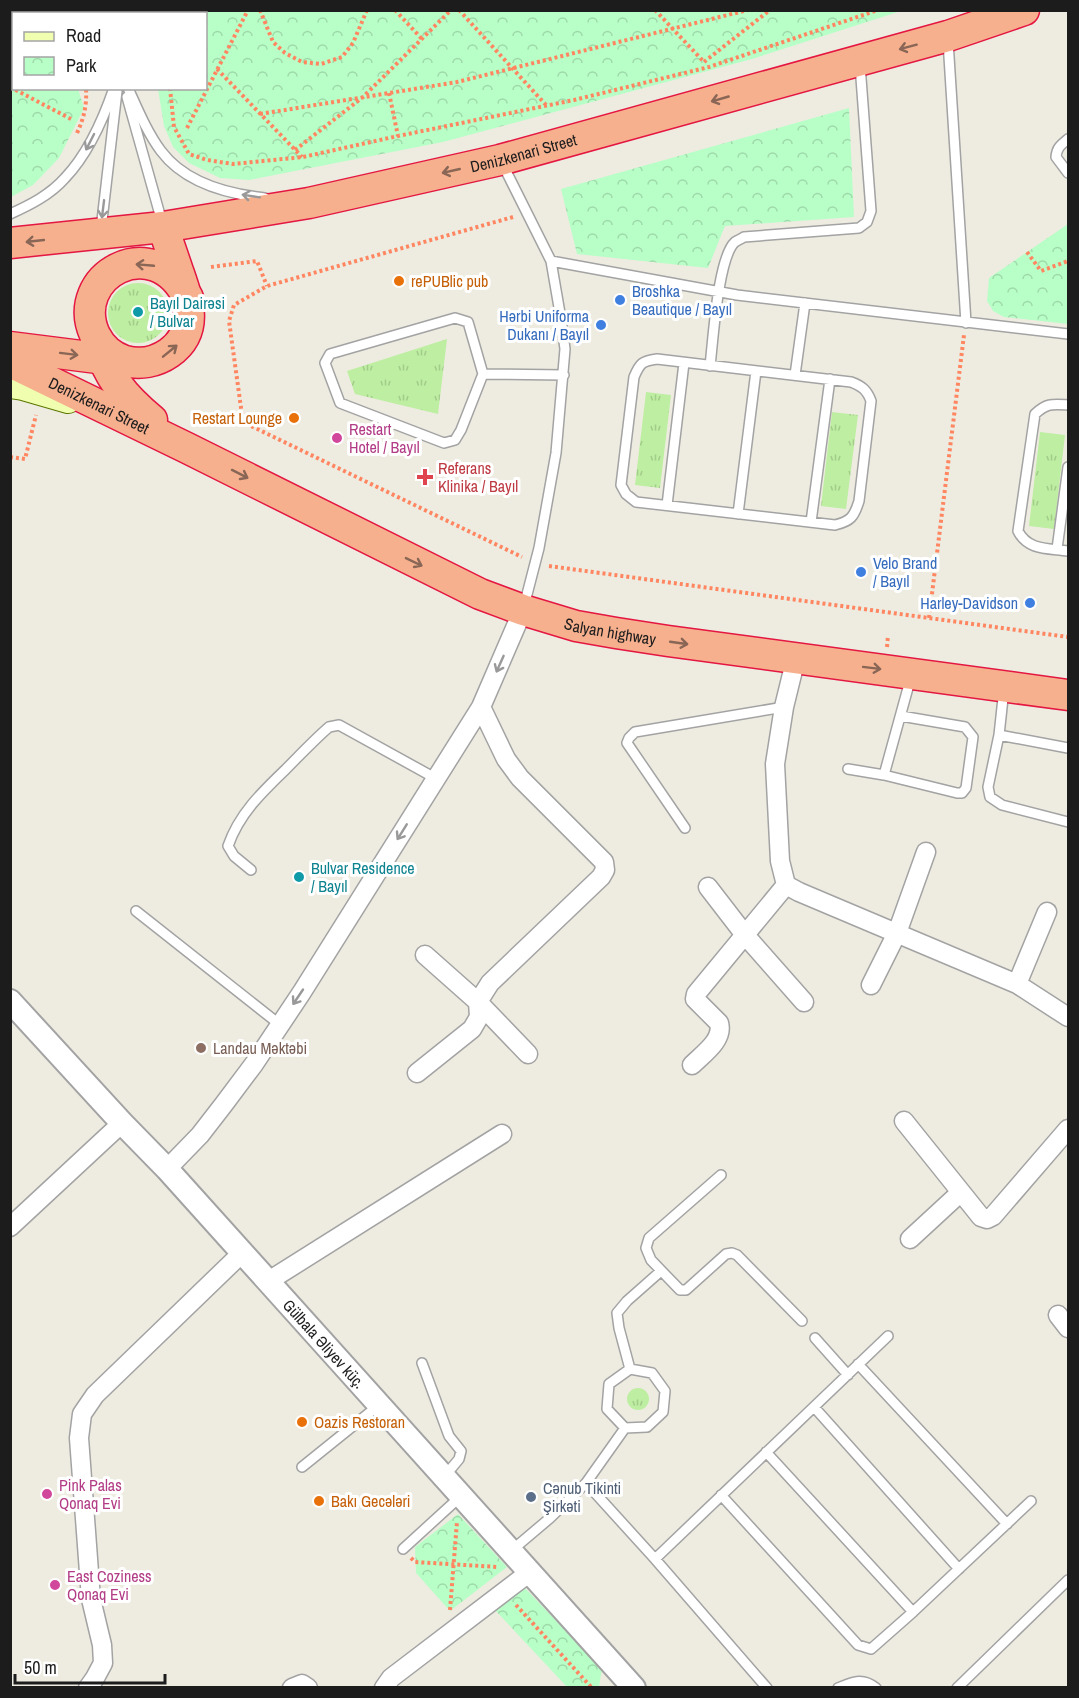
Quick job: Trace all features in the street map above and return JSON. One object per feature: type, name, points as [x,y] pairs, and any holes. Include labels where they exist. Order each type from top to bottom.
[{"type":"highway","name":"Denizkenari Street","points":[[10,243],[163,227],[309,203],[501,160],[948,36],[1024,10]]},
{"type":"highway","points":[[10,347],[135,363],[163,358],[174,350],[183,339],[190,312],[188,298],[163,227]]},
{"type":"highway","points":[[100,235],[91,317],[102,358],[110,375],[131,401],[187,448]]},
{"type":"highway","points":[[135,363],[114,356],[97,339],[91,317],[94,291],[103,279],[129,264],[144,263],[158,266],[171,274],[181,285],[188,298]]},
{"type":"highway","name":"Denizkenari Street","points":[[10,362],[187,448]]},
{"type":"highway","name":"Salyan highway","points":[[187,448],[480,594],[576,626],[668,641],[1068,695]]},
{"type":"main road","points":[[10,385],[68,400],[187,448]]},
{"type":"street","points":[[167,1169],[200,1135],[224,1104],[302,992],[481,706],[523,610]]},
{"type":"street","points":[[796,658],[784,707],[775,764],[780,861],[786,885],[1017,984],[1068,1017]]},
{"type":"street","points":[[417,1073],[472,1029],[479,1017],[478,1002],[490,983],[602,877],[605,870],[604,862],[519,778],[506,759],[481,706]]},
{"type":"street","points":[[871,985],[897,933],[926,852]]},
{"type":"street","points":[[693,1065],[719,1037],[721,1028],[719,1023],[695,999],[696,994],[786,885]]},
{"type":"street","points":[[708,887],[744,935],[804,1002]]},
{"type":"street","points":[[1017,984],[1047,912]]},
{"type":"street","points":[[425,955],[478,1002],[528,1054]]},
{"type":"street","name":"Gülbala Əliyev küç.","points":[[10,1001],[167,1169],[629,1685]]},
{"type":"street","points":[[904,1121],[981,1217],[987,1219],[993,1216],[1068,1129]]},
{"type":"street","points":[[10,1227],[122,1123]]},
{"type":"street","points":[[267,1282],[502,1134]]},
{"type":"street","points":[[910,1239],[961,1192]]},
{"type":"street","points":[[88,1688],[103,1663],[102,1645],[91,1599],[79,1438],[82,1414],[95,1395],[242,1253]]},
{"type":"street","points":[[384,1688],[391,1678],[530,1572]]},
{"type":"street","points":[[292,1688],[302,1684],[308,1688]]},
{"type":"lane","points":[[948,36],[966,323]]},
{"type":"lane","points":[[710,366],[720,291],[727,258],[734,242],[744,237],[859,228],[867,222],[871,211],[860,60]]},
{"type":"lane","points":[[10,214],[32,204],[64,180],[81,158],[115,90]]},
{"type":"lane","points":[[100,235],[116,90]]},
{"type":"lane","points":[[127,90],[162,152],[183,172],[219,189],[249,196],[309,203]]},
{"type":"lane","points":[[127,90],[163,227]]},
{"type":"lane","points":[[1068,139],[1059,146],[1056,157],[1068,173]]},
{"type":"lane","points":[[501,160],[551,261],[565,349],[556,453],[539,548],[523,610]]},
{"type":"lane","points":[[551,261],[737,295],[1068,334]]},
{"type":"lane","points":[[795,375],[805,303]]},
{"type":"lane","points":[[455,318],[468,322],[483,374],[461,430],[455,440],[444,442],[340,403],[326,363],[330,354],[455,318]]},
{"type":"lane","points":[[657,359],[710,366],[851,382],[868,392],[871,401],[859,501],[855,513],[847,522],[835,525],[636,502],[626,494],[621,485],[634,376],[639,366],[645,360],[657,359]]},
{"type":"lane","points":[[667,505],[684,363]]},
{"type":"lane","points":[[738,514],[756,371]]},
{"type":"lane","points":[[483,374],[564,375]]},
{"type":"lane","points":[[811,522],[830,379]]},
{"type":"lane","points":[[1068,405],[1043,406],[1035,414],[1018,531],[1022,538],[1032,546],[1068,550]]},
{"type":"lane","points":[[1057,549],[1068,467]]},
{"type":"lane","points":[[884,776],[912,673]]},
{"type":"lane","points":[[1004,685],[999,735],[988,787],[990,797],[1002,805],[1068,822]]},
{"type":"lane","points":[[685,828],[627,743],[628,738],[635,732],[784,707]]},
{"type":"lane","points":[[848,769],[962,793],[966,788],[973,737],[970,731],[965,727],[901,716]]},
{"type":"lane","points":[[251,870],[234,856],[228,846],[233,832],[244,813],[258,796],[329,727],[339,725],[435,778]]},
{"type":"lane","points":[[999,735],[1068,748]]},
{"type":"lane","points":[[136,911],[279,1024]]},
{"type":"lane","points":[[721,1175],[649,1238],[646,1248],[651,1260],[680,1290],[686,1290],[726,1254],[737,1255],[802,1321]]},
{"type":"lane","points":[[630,1369],[617,1312],[661,1271]]},
{"type":"lane","points":[[655,1558],[888,1336]]},
{"type":"lane","points":[[815,1338],[848,1374]]},
{"type":"lane","points":[[422,1363],[449,1436],[461,1451],[459,1459],[444,1477]]},
{"type":"lane","points":[[858,1364],[1007,1524]]},
{"type":"lane","points":[[630,1369],[652,1373],[664,1391],[663,1412],[647,1427],[625,1428],[607,1409],[609,1384],[630,1369]]},
{"type":"lane","points":[[302,1467],[379,1405]]},
{"type":"lane","points":[[814,1407],[959,1569]]},
{"type":"lane","points":[[511,1551],[586,1483],[625,1428]]},
{"type":"lane","points":[[766,1452],[913,1612]]},
{"type":"lane","points":[[586,1483],[655,1558],[767,1688]]},
{"type":"lane","points":[[721,1495],[858,1645],[871,1649],[1031,1501]]},
{"type":"lane","points":[[403,1549],[461,1496]]},
{"type":"lane","points":[[957,1688],[1068,1580]]},
{"type":"lane","points":[[838,1688],[862,1680],[876,1688]]},
{"type":"path","points":[[207,85],[248,10]]},
{"type":"path","points":[[260,10],[273,42],[285,53],[302,62],[321,64],[342,57],[353,43],[367,10]]},
{"type":"path","points":[[395,10],[422,39]]},
{"type":"path","points":[[295,150],[363,97],[451,10]]},
{"type":"path","points":[[459,10],[547,106]]},
{"type":"path","points":[[655,10],[709,67]]},
{"type":"path","points":[[260,114],[457,82],[748,10]]},
{"type":"path","points":[[704,62],[770,10]]},
{"type":"path","points":[[853,10],[859,17]]},
{"type":"path","points":[[170,90],[174,127],[189,154],[232,164],[303,158],[547,106],[709,67],[878,10]]},
{"type":"path","points":[[217,69],[303,158]]},
{"type":"path","points":[[16,90],[71,119]]},
{"type":"path","points":[[75,138],[84,118],[86,90]]},
{"type":"path","points":[[187,128],[205,90]]},
{"type":"path","points":[[389,93],[398,136]]},
{"type":"path","points":[[1027,252],[1041,271],[1068,261]]},
{"type":"path","points":[[211,267],[256,261],[267,286]]},
{"type":"path","points":[[928,618],[966,323]]},
{"type":"path","points":[[10,457],[25,459],[36,415]]},
{"type":"path","points":[[461,1496],[450,1611],[461,1625]]},
{"type":"path","points":[[403,1549],[415,1562],[507,1567],[530,1572]]},
{"type":"path","points":[[504,1592],[592,1688]]},
{"type":"green space","points":[[11,10],[63,11],[12,12],[12,90],[78,90],[84,108],[59,158],[33,185],[11,197]]},
{"type":"green space","points":[[150,10],[901,11],[752,59],[443,142],[249,180],[220,178],[189,163],[173,147],[164,126],[158,90],[207,90],[207,12],[150,12]]},
{"type":"green space","points":[[849,108],[854,217],[725,226],[708,268],[577,254],[561,189]]},
{"type":"green space","points":[[1068,224],[1068,324],[1004,317],[993,311],[987,301],[989,278]]},
{"type":"green space","points":[[138,283],[159,292],[168,313],[159,334],[138,343],[117,334],[108,313],[117,292]]},
{"type":"green space","points":[[447,339],[438,414],[355,394],[347,371]]},
{"type":"green space","points":[[646,392],[671,395],[660,488],[635,485]]},
{"type":"green space","points":[[832,412],[858,415],[846,509],[821,506]]},
{"type":"green space","points":[[1040,432],[1065,435],[1054,529],[1029,526]]},
{"type":"green space","points":[[638,1388],[646,1391],[649,1399],[646,1407],[638,1410],[630,1407],[627,1399],[630,1391]]},
{"type":"green space","points":[[458,1514],[507,1567],[450,1611],[416,1573],[415,1547]]},
{"type":"green space","points":[[523,1586],[602,1669],[599,1687],[567,1687],[494,1609]]},
{"type":"place","name":"rePUBlic pub","points":[[399,281]]},
{"type":"place","name":"Broshka Beautique / Bayıl","points":[[620,300]]},
{"type":"place","name":"Bayıl Dairəsi / Bulvar","points":[[138,312]]},
{"type":"place","name":"Hərbi Uniforma Dukanı / Bayıl","points":[[601,325]]},
{"type":"place","name":"Restart Lounge","points":[[294,418]]},
{"type":"place","name":"Restart Hotel / Bayıl","points":[[337,438]]},
{"type":"place","name":"Referans Klinika / Bayıl","points":[[425,477]]},
{"type":"place","name":"Velo Brand / Bayıl","points":[[861,572]]},
{"type":"place","name":"Harley-Davidson","points":[[1030,603]]},
{"type":"place","name":"Bulvar Residence / Bayıl","points":[[299,877]]},
{"type":"place","name":"Landau Məktəbi","points":[[201,1048]]},
{"type":"place","name":"Oazis Restoran","points":[[302,1422]]},
{"type":"place","name":"Pink Palas Qonaq Evi","points":[[47,1494]]},
{"type":"place","name":"Cənub Tikinti Şirkəti","points":[[531,1497]]},
{"type":"place","name":"Bakı Gecələri","points":[[319,1501]]},
{"type":"place","name":"East Coziness Qonaq Evi","points":[[55,1585]]}]
